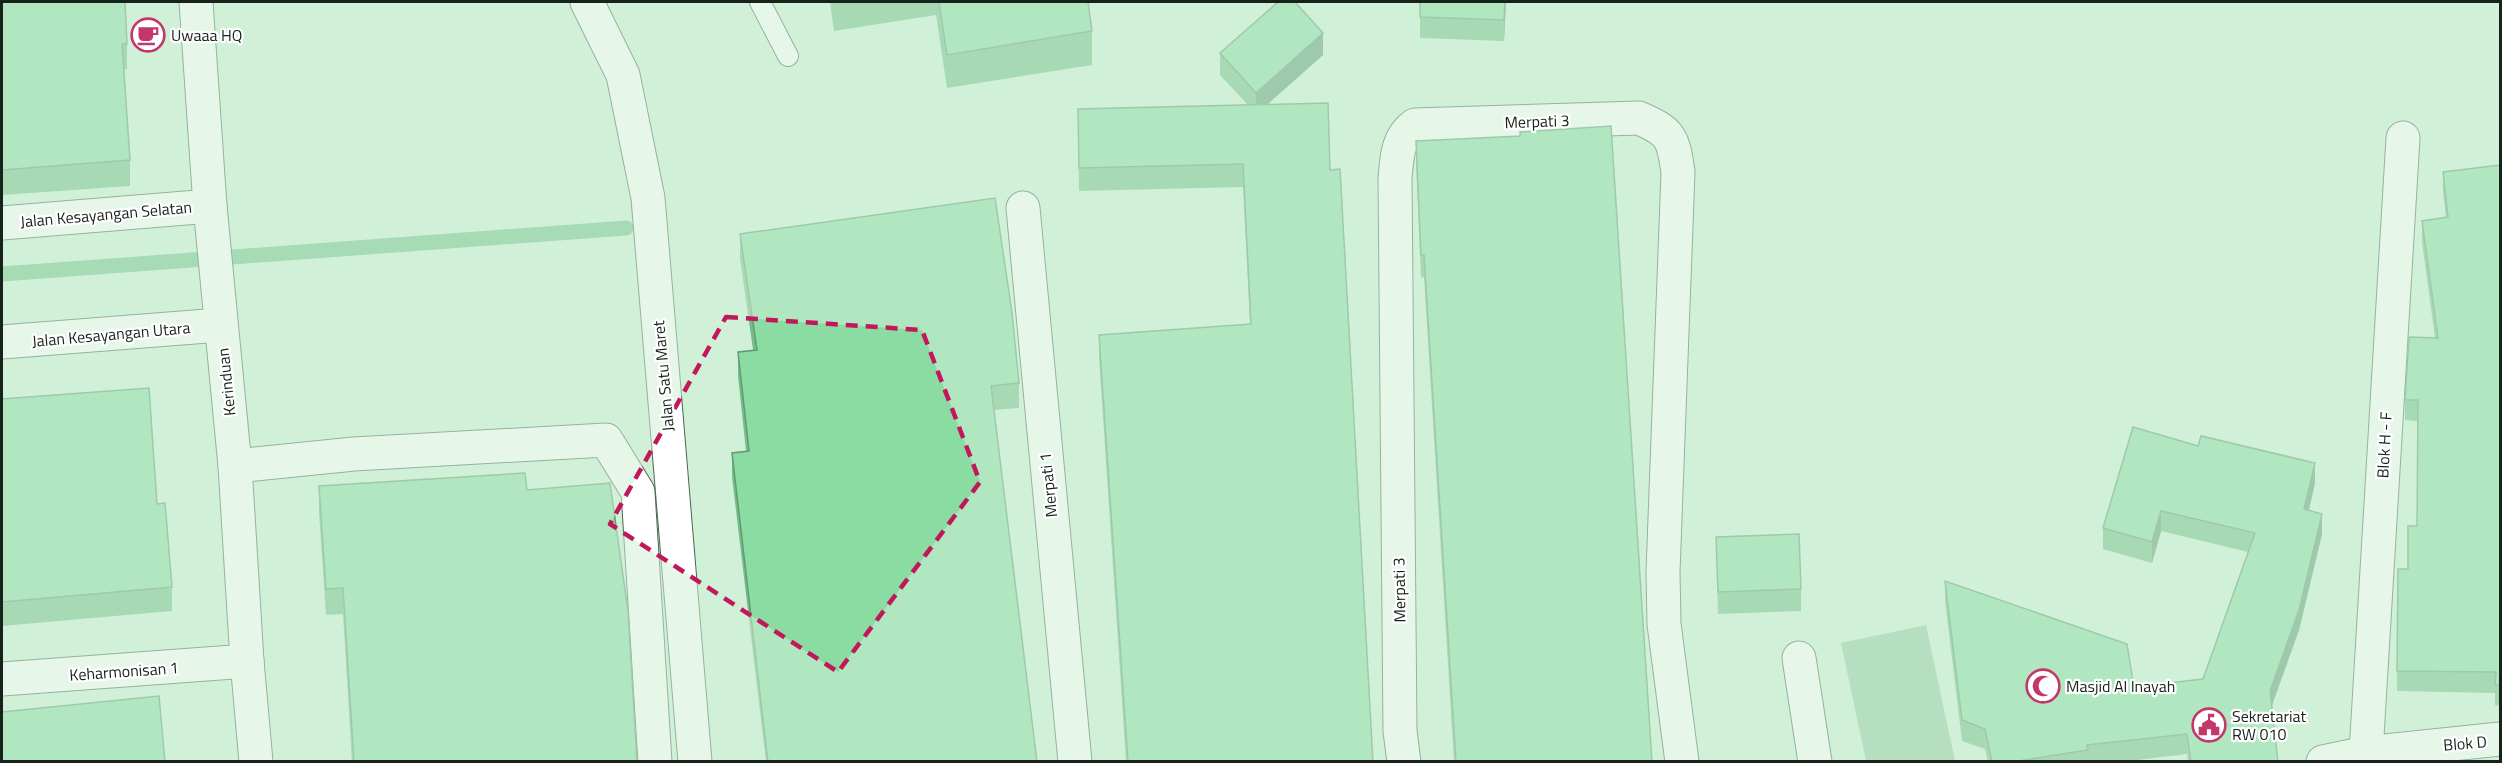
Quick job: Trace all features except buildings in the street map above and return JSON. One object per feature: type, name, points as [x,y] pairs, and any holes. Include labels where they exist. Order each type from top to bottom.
[{"type":"street","name":"Kerinduan","points":[[196,2],[210,211],[235,466],[247,661],[256,762]]},
{"type":"street","name":"Jalan Satu Maret","points":[[587,2],[622,75],[648,198],[695,762]]},
{"type":"street","name":"Merpati 3","points":[[1404,762],[1400,731],[1395,178],[1403,135],[1415,124],[1639,118],[1662,128],[1674,145],[1678,172],[1663,572],[1664,624],[1682,762]]},
{"type":"street","name":"Blok H - F","points":[[2366,753],[2403,138]]},
{"type":"street","name":"Merpati 1","points":[[1023,208],[1075,762]]},
{"type":"street","name":"Jalan Kesayangan Selatan","points":[[2,223],[210,211]]},
{"type":"street","name":"Jalan Kesayangan Utara","points":[[2,342],[219,319]]},
{"type":"street","points":[[235,466],[354,454],[606,440],[638,492],[655,762]]},
{"type":"street","points":[[1799,658],[1815,762]]},
{"type":"street","name":"Keharmonisan 1","points":[[2,679],[247,661]]},
{"type":"street","name":"Blok D","points":[[2323,762],[2366,753],[2500,740]]},
{"type":"lane","points":[[760,2],[788,56]]},
{"type":"highlighted area","points":[[726,317],[922,330],[980,482],[838,672],[610,524]]},
{"type":"green space","points":[[1926,625],[1955,761],[1866,761],[1841,643]]},
{"type":"waterway","points":[[2,274],[626,228]]},
{"type":"place","name":"Uwaaa HQ","points":[[148,35]]},
{"type":"place","name":"Masjid Al Inayah","points":[[2043,686]]},
{"type":"place","name":"Sekretariat RW 010","points":[[2209,725]]}]
